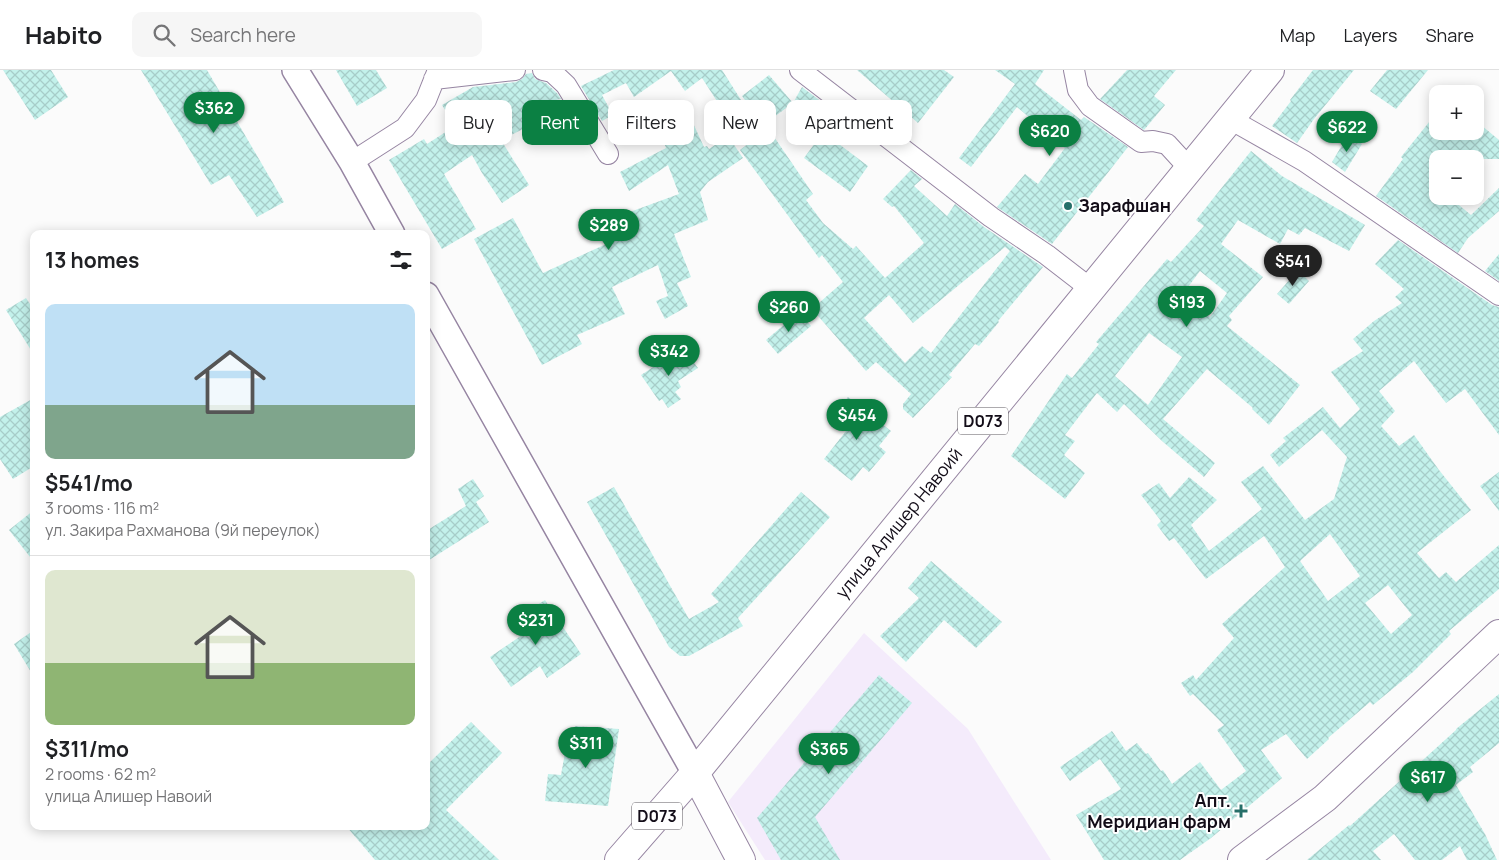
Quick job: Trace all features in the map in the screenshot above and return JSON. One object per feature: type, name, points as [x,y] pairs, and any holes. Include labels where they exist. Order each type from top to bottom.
[{"type":"main road","name":"улица Алишер Навоий","points":[[620,860],[695,773],[1270,70]]},
{"type":"main road","points":[[1242,860],[1326,798],[1499,634]]},
{"type":"main road","points":[[695,773],[741,860]]},
{"type":"street","points":[[295,70],[352,162],[390,230]]},
{"type":"street","points":[[352,162],[405,128],[426,100],[436,74],[515,70]]},
{"type":"street","points":[[543,70],[552,72],[566,85],[608,154]]},
{"type":"street","points":[[800,70],[991,217],[1047,255],[1091,289]]},
{"type":"street","points":[[1074,70],[1078,90],[1090,106],[1141,142],[1153,141],[1167,144],[1189,168]]},
{"type":"street","points":[[1230,119],[1304,161],[1499,295]]},
{"type":"street","points":[[430,302],[695,773]]},
{"type":"shaded area","points":[[864,633],[968,729],[1051,860],[765,860],[728,802]]},
{"type":"building","points":[[3,70],[51,70],[68,97],[35,120]]},
{"type":"building","points":[[141,70],[207,70],[284,202],[257,217],[229,175],[211,185]]},
{"type":"building","points":[[336,70],[376,70],[387,88],[357,106]]},
{"type":"building","points":[[614,70],[722,70],[741,100],[716,100],[702,78],[685,91],[671,71],[634,97],[626,83],[602,95],[608,106],[608,118],[602,121],[598,114],[598,100],[589,100],[581,86]]},
{"type":"building","points":[[857,70],[944,70],[954,77],[918,123],[912,118],[912,100],[892,100]]},
{"type":"building","points":[[995,70],[1044,70],[1035,84],[1081,120],[1084,117],[1128,147],[1052,244],[997,207],[1025,174],[1038,184],[1065,148],[1017,107],[971,167],[959,158],[1015,84]]},
{"type":"building","points":[[1127,70],[1176,70],[1154,96],[1165,105],[1144,130],[1100,99]]},
{"type":"building","points":[[1313,70],[1354,70],[1297,143],[1272,126]]},
{"type":"building","points":[[1387,70],[1428,70],[1396,109],[1370,91]]},
{"type":"building","points":[[532,73],[535,79],[546,83],[561,99],[522,100],[522,130],[512,134],[512,100],[451,100],[473,87],[516,82],[526,74]]},
{"type":"building","points":[[769,75],[790,100],[786,100],[786,108],[776,115],[776,100],[745,100],[742,96]]},
{"type":"building","points":[[802,87],[819,100],[795,100]]},
{"type":"building","points":[[1429,122],[1429,140],[1484,140],[1484,128],[1499,140],[1499,159],[1484,159],[1484,150],[1429,150],[1429,205],[1459,205],[1471,215],[1481,205],[1484,205],[1484,202],[1499,188],[1499,211],[1468,238],[1458,253],[1376,196],[1403,159],[1401,157]]},
{"type":"building","points":[[694,125],[704,147],[707,146],[709,149],[715,145],[734,145],[743,158],[708,182],[700,192],[708,220],[674,234],[691,277],[677,283],[688,306],[665,319],[656,301],[668,296],[658,265],[612,287],[625,314],[577,335],[582,344],[542,365],[474,239],[513,218],[543,273],[617,239],[608,220],[679,194],[668,165],[629,191],[620,172],[666,148],[665,145],[694,145]]},
{"type":"building","points":[[445,132],[445,145],[504,145],[529,185],[502,203],[472,155],[444,174],[476,229],[442,249],[389,160],[424,139],[427,144]]},
{"type":"building","points":[[1348,135],[1362,144],[1345,172],[1332,162]]},
{"type":"building","points":[[776,140],[813,194],[806,200],[823,223],[853,249],[856,246],[885,278],[924,243],[894,206],[892,207],[883,199],[911,170],[922,179],[914,186],[947,216],[955,204],[984,227],[1043,267],[979,346],[975,344],[949,375],[952,377],[913,418],[903,409],[903,404],[911,394],[876,362],[866,371],[812,309],[843,282],[822,255],[819,258],[740,150],[746,145],[776,145]],"holes":[[[1005,247],[1010,251],[931,353],[922,346],[905,363],[864,318],[889,295],[913,323]]]},
{"type":"building","points":[[814,145],[840,145],[868,166],[850,192],[804,158]]},
{"type":"building","points":[[1251,151],[1282,176],[1365,225],[1349,251],[1305,228],[1299,235],[1288,229],[1280,244],[1238,220],[1221,244],[1263,277],[1229,316],[1232,320],[1227,326],[1300,385],[1269,425],[1253,408],[1207,369],[1163,419],[1215,463],[1204,477],[1162,441],[1124,404],[1117,412],[1097,393],[1065,435],[1075,441],[1064,455],[1085,473],[1065,499],[1011,456],[1067,374],[1072,378],[1099,344],[1096,342],[1167,259],[1171,262],[1204,226],[1196,220]],"holes":[[[1200,271],[1227,293],[1210,317],[1182,295]],[[1149,333],[1182,357],[1148,405],[1115,376]]]},
{"type":"building","points":[[1398,240],[1492,305],[1499,307],[1499,435],[1465,389],[1446,403],[1414,361],[1379,391],[1395,411],[1381,426],[1399,446],[1414,435],[1471,510],[1417,553],[1439,578],[1446,572],[1456,582],[1499,545],[1499,589],[1449,631],[1451,634],[1413,672],[1373,705],[1370,702],[1307,759],[1286,734],[1261,750],[1282,778],[1211,838],[1180,860],[1104,860],[1076,815],[1121,789],[1100,759],[1070,781],[1060,767],[1112,731],[1126,751],[1137,743],[1146,754],[1148,753],[1161,771],[1163,770],[1172,784],[1200,762],[1221,790],[1246,771],[1217,730],[1224,725],[1193,694],[1190,696],[1181,683],[1193,675],[1196,680],[1234,638],[1222,624],[1285,567],[1264,536],[1206,579],[1174,538],[1169,541],[1157,525],[1161,521],[1141,495],[1159,483],[1170,498],[1189,477],[1217,500],[1191,525],[1209,551],[1262,509],[1241,482],[1263,466],[1305,520],[1334,499],[1347,457],[1322,430],[1279,467],[1270,455],[1286,441],[1283,438],[1323,407],[1340,428],[1360,409],[1331,372],[1363,351],[1353,339],[1374,321],[1402,303],[1395,297],[1404,289],[1375,264]],"holes":[[[1330,534],[1360,576],[1328,601],[1300,561]],[[1388,585],[1412,615],[1391,634],[1365,603]]]},
{"type":"building","points":[[1499,254],[1499,281],[1485,271]]},
{"type":"building","points":[[1298,270],[1309,281],[1289,304],[1277,294]]},
{"type":"building","points":[[26,298],[30,304],[30,349],[6,310]]},
{"type":"building","points":[[799,312],[811,326],[778,354],[766,340]]},
{"type":"building","points":[[683,348],[698,368],[678,381],[681,387],[675,392],[681,399],[668,408],[662,399],[659,401],[641,375]]},
{"type":"building","points":[[848,397],[891,431],[879,446],[886,452],[869,472],[863,467],[852,481],[824,459],[846,431],[831,419]]},
{"type":"building","points":[[30,400],[30,468],[13,479],[0,459],[0,417]]},
{"type":"building","points":[[1499,472],[1499,511],[1480,486]]},
{"type":"building","points":[[473,479],[484,496],[476,502],[489,522],[430,559],[430,528],[466,506],[458,489]]},
{"type":"building","points":[[614,487],[689,619],[719,602],[711,594],[801,492],[830,517],[738,618],[743,626],[689,656],[680,656],[669,647],[587,502]]},
{"type":"building","points":[[30,513],[30,557],[9,530]]},
{"type":"building","points":[[931,561],[1002,622],[976,648],[944,620],[906,662],[880,636],[919,598],[908,588]]},
{"type":"building","points":[[545,600],[581,654],[547,678],[540,666],[511,687],[490,657],[522,635],[512,621]]},
{"type":"building","points":[[30,633],[30,670],[14,644]]},
{"type":"building","points":[[879,675],[912,703],[815,817],[840,860],[781,860],[757,818]]},
{"type":"building","points":[[1499,694],[1499,743],[1470,767],[1473,772],[1456,785],[1485,834],[1497,860],[1467,860],[1460,846],[1442,860],[1415,860],[1394,834],[1373,851],[1381,860],[1307,860],[1350,826],[1456,729]]},
{"type":"building","points":[[471,722],[502,753],[446,810],[499,860],[375,860],[349,830],[430,830],[430,762]]},
{"type":"building","points":[[575,726],[619,729],[608,806],[545,801],[548,774],[561,775],[565,753],[569,754]]},
{"type":"place","name":"Зарафшан","points":[[1068,206]]},
{"type":"place","name":"Апт. Меридиан фарм","points":[[1241,811]]}]
